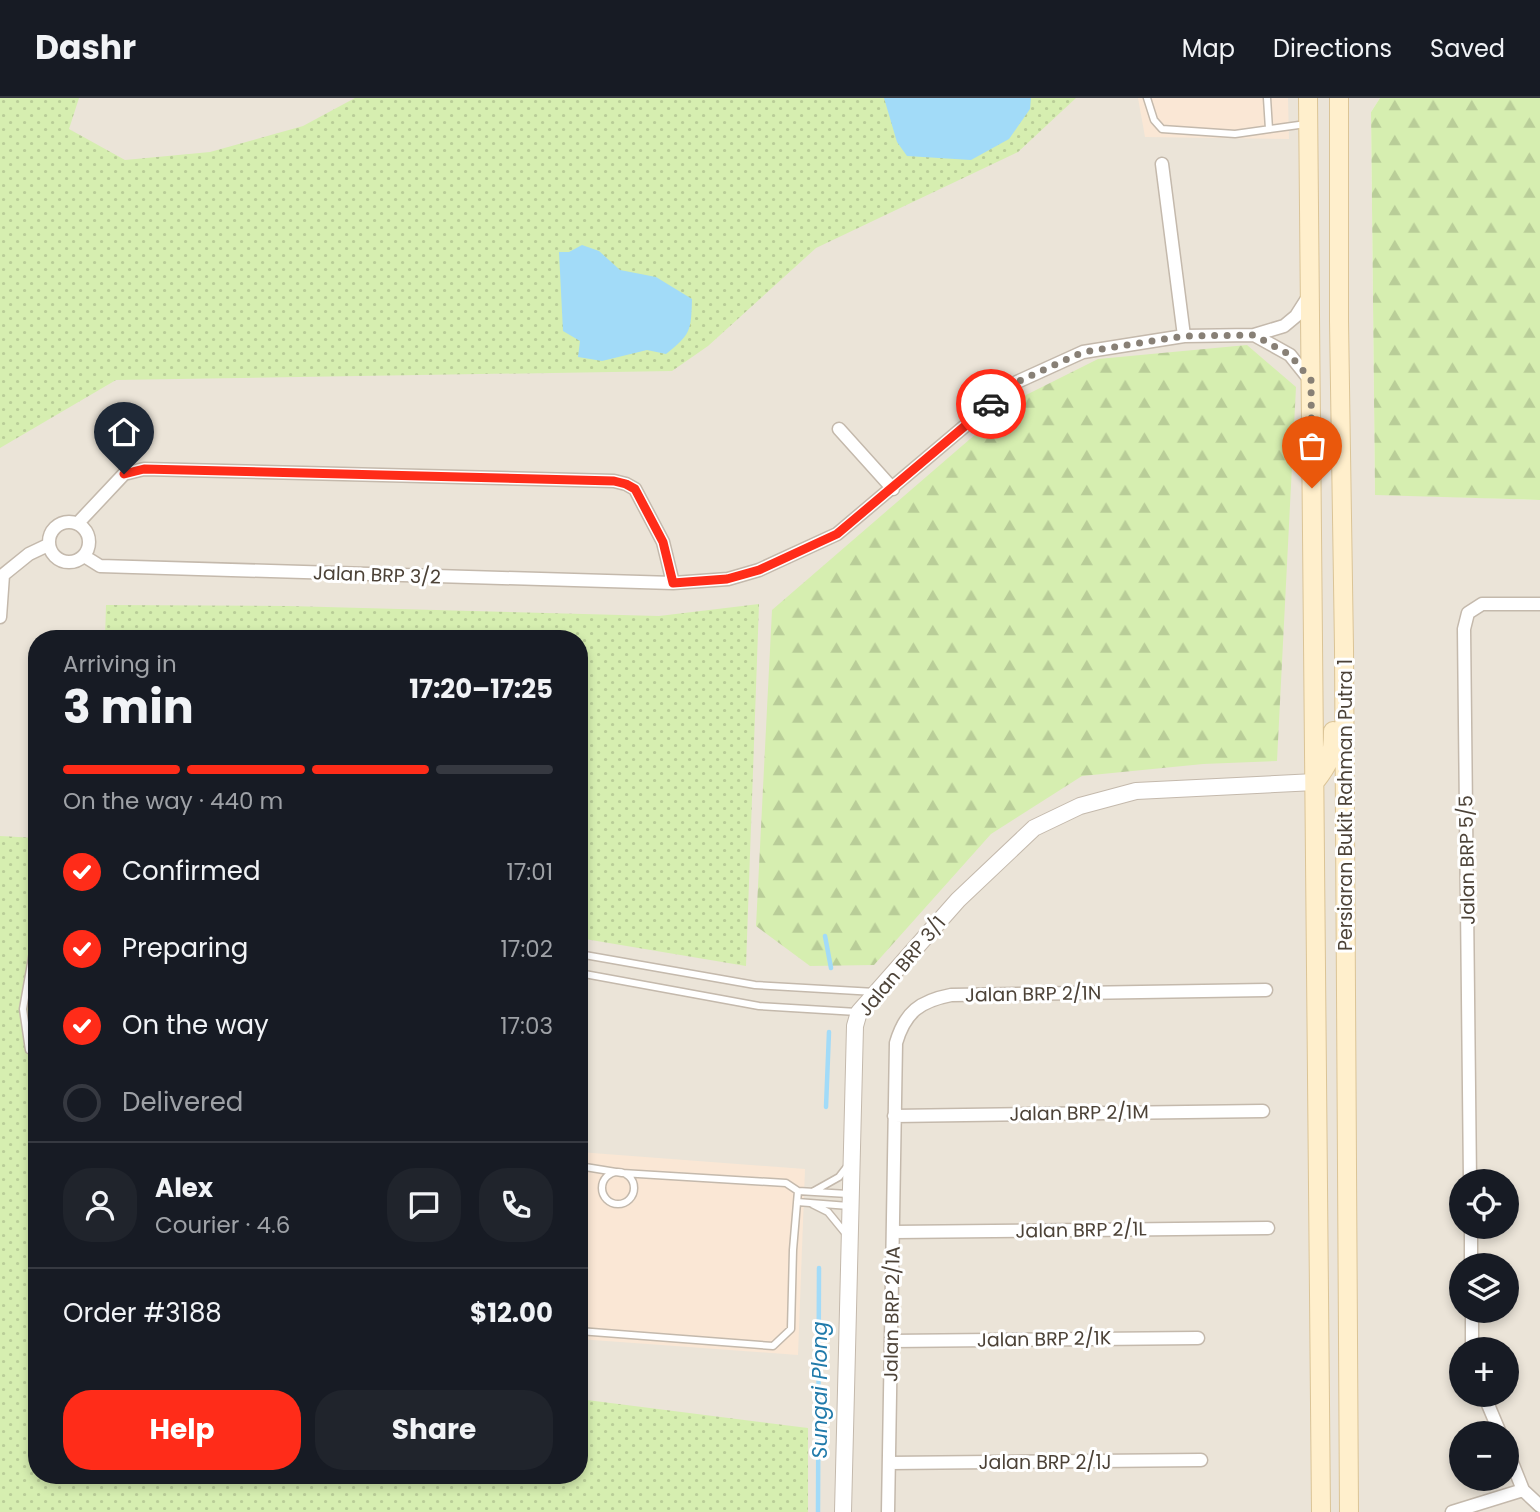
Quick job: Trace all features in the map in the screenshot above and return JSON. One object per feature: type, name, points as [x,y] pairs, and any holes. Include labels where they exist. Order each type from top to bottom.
[{"type":"main road","name":"Persiaran Bukit Rahman Putra 1","points":[[1308,98],[1321,1512]]},
{"type":"main road","name":"Persiaran Bukit Rahman Putra 1","points":[[1341,103],[1339,321],[1344,648],[1349,1512]]},
{"type":"main road","points":[[1344,648],[1333,670],[1333,750],[1328,766],[1315,782],[1336,800],[1345,816]]},
{"type":"street","points":[[1161,164],[1184,336]]},
{"type":"street","name":"Jalan BRP 3/2","points":[[84,556],[100,566],[673,583],[727,579],[759,570],[837,534],[1017,382],[1083,352],[1184,336],[1254,335],[1284,326],[1296,316],[1310,294]]},
{"type":"street","name":"Jalan BRP 3/2","points":[[1254,335],[1290,355],[1311,380]]},
{"type":"street","points":[[839,429],[893,489]]},
{"type":"street","points":[[78,523],[124,474],[144,469],[614,481],[635,489],[663,542],[673,583]]},
{"type":"street","points":[[65,521],[78,523],[88,536],[89,546],[84,556],[66,562],[54,556],[48,545],[50,532],[65,521]]},
{"type":"street","points":[[0,617],[3,575],[29,554],[48,545]]},
{"type":"street","name":"Jalan BRP 5/5","points":[[1470,1169],[1464,629],[1468,613],[1482,604],[1540,604]]},
{"type":"street","name":"Jalan BRP 3/1","points":[[843,1512],[850,1162],[855,1026],[859,1012],[958,900],[1034,828],[1080,806],[1136,791],[1315,782]]},
{"type":"street","name":"Jalan BRP 2/1N","points":[[894,1116],[896,1043],[901,1027],[910,1014],[935,998],[951,995],[1266,990]]},
{"type":"street","name":"Jalan BRP 2/1M","points":[[894,1116],[1264,1111]]},
{"type":"street","name":"Jalan BRP 2/1A","points":[[888,1512],[894,1116]]},
{"type":"street","name":"Jalan BRP 2/1L","points":[[894,1232],[1268,1228]]},
{"type":"street","name":"Jalan BRP 2/1K","points":[[891,1341],[1198,1338]]},
{"type":"street","name":"Jalan BRP 2/1J","points":[[889,1463],[1201,1460]]},
{"type":"street","points":[[1519,1480],[1523,1490],[1540,1506]]},
{"type":"street","points":[[1452,1512],[1523,1490]]},
{"type":"lane","points":[[1147,98],[1154,120],[1162,130],[1235,134],[1308,124]]},
{"type":"lane","points":[[1267,98],[1269,129]]},
{"type":"lane","points":[[588,956],[755,985],[876,992]]},
{"type":"lane","points":[[588,975],[759,1006],[859,1012]]},
{"type":"lane","points":[[28,980],[23,1009],[28,1043]]},
{"type":"lane","points":[[812,1192],[839,1177],[850,1162]]},
{"type":"lane","points":[[588,1167],[786,1183],[798,1191],[849,1200]]},
{"type":"lane","points":[[622,1172],[631,1178],[635,1187],[632,1197],[624,1203],[614,1204],[606,1199],[602,1189],[604,1180],[612,1173],[622,1172]]},
{"type":"lane","points":[[588,1332],[773,1346],[791,1329],[798,1191]]},
{"type":"lane","points":[[797,1202],[849,1200]]},
{"type":"lane","points":[[812,1203],[828,1212],[849,1239]]},
{"type":"shaded area","points":[[0,98],[1380,98],[1371,112],[1375,494],[1540,500],[1540,1512],[0,1512]]},
{"type":"shaded area","points":[[1138,98],[1288,98],[1289,139],[1145,137]]},
{"type":"shaded area","points":[[588,1153],[805,1169],[798,1355],[588,1340]]},
{"type":"green space","points":[[0,98],[79,98],[69,129],[125,160],[210,152],[303,126],[355,98],[1076,98],[1018,152],[816,248],[708,346],[672,371],[116,380],[0,448]]},
{"type":"green space","points":[[1380,98],[1540,98],[1540,500],[1375,495],[1371,112]]},
{"type":"green space","points":[[1247,345],[1296,387],[1277,761],[1203,764],[1082,776],[991,834],[874,965],[810,966],[756,926],[772,610],[1014,401],[1098,359]]},
{"type":"green space","points":[[759,604],[746,966],[588,940],[588,630],[105,630],[106,605],[289,606],[659,616]]},
{"type":"green space","points":[[0,836],[28,838],[28,1484],[588,1484],[588,1400],[808,1428],[808,1512],[0,1512]]},
{"type":"water","points":[[884,98],[1031,98],[1030,109],[1009,139],[971,160],[907,156],[897,142]]},
{"type":"water","points":[[582,245],[599,251],[620,270],[656,277],[692,299],[688,331],[666,354],[647,350],[602,361],[578,357],[580,341],[563,331],[559,252],[569,252]]},
{"type":"waterway","name":"Sungai Plong","points":[[825,936],[831,968]]},
{"type":"waterway","name":"Sungai Plong","points":[[826,1107],[829,1032]]},
{"type":"waterway","name":"Sungai Plong","points":[[818,1512],[819,1268]]},
{"type":"way so far","points":[[991,404],[1017,382],[1083,352],[1184,336],[1254,335],[1290,355],[1311,380],[1312,488]]},
{"type":"route","points":[[124,474],[144,469],[614,481],[635,489],[663,542],[673,583],[727,579],[759,570],[837,534],[991,404]]}]
